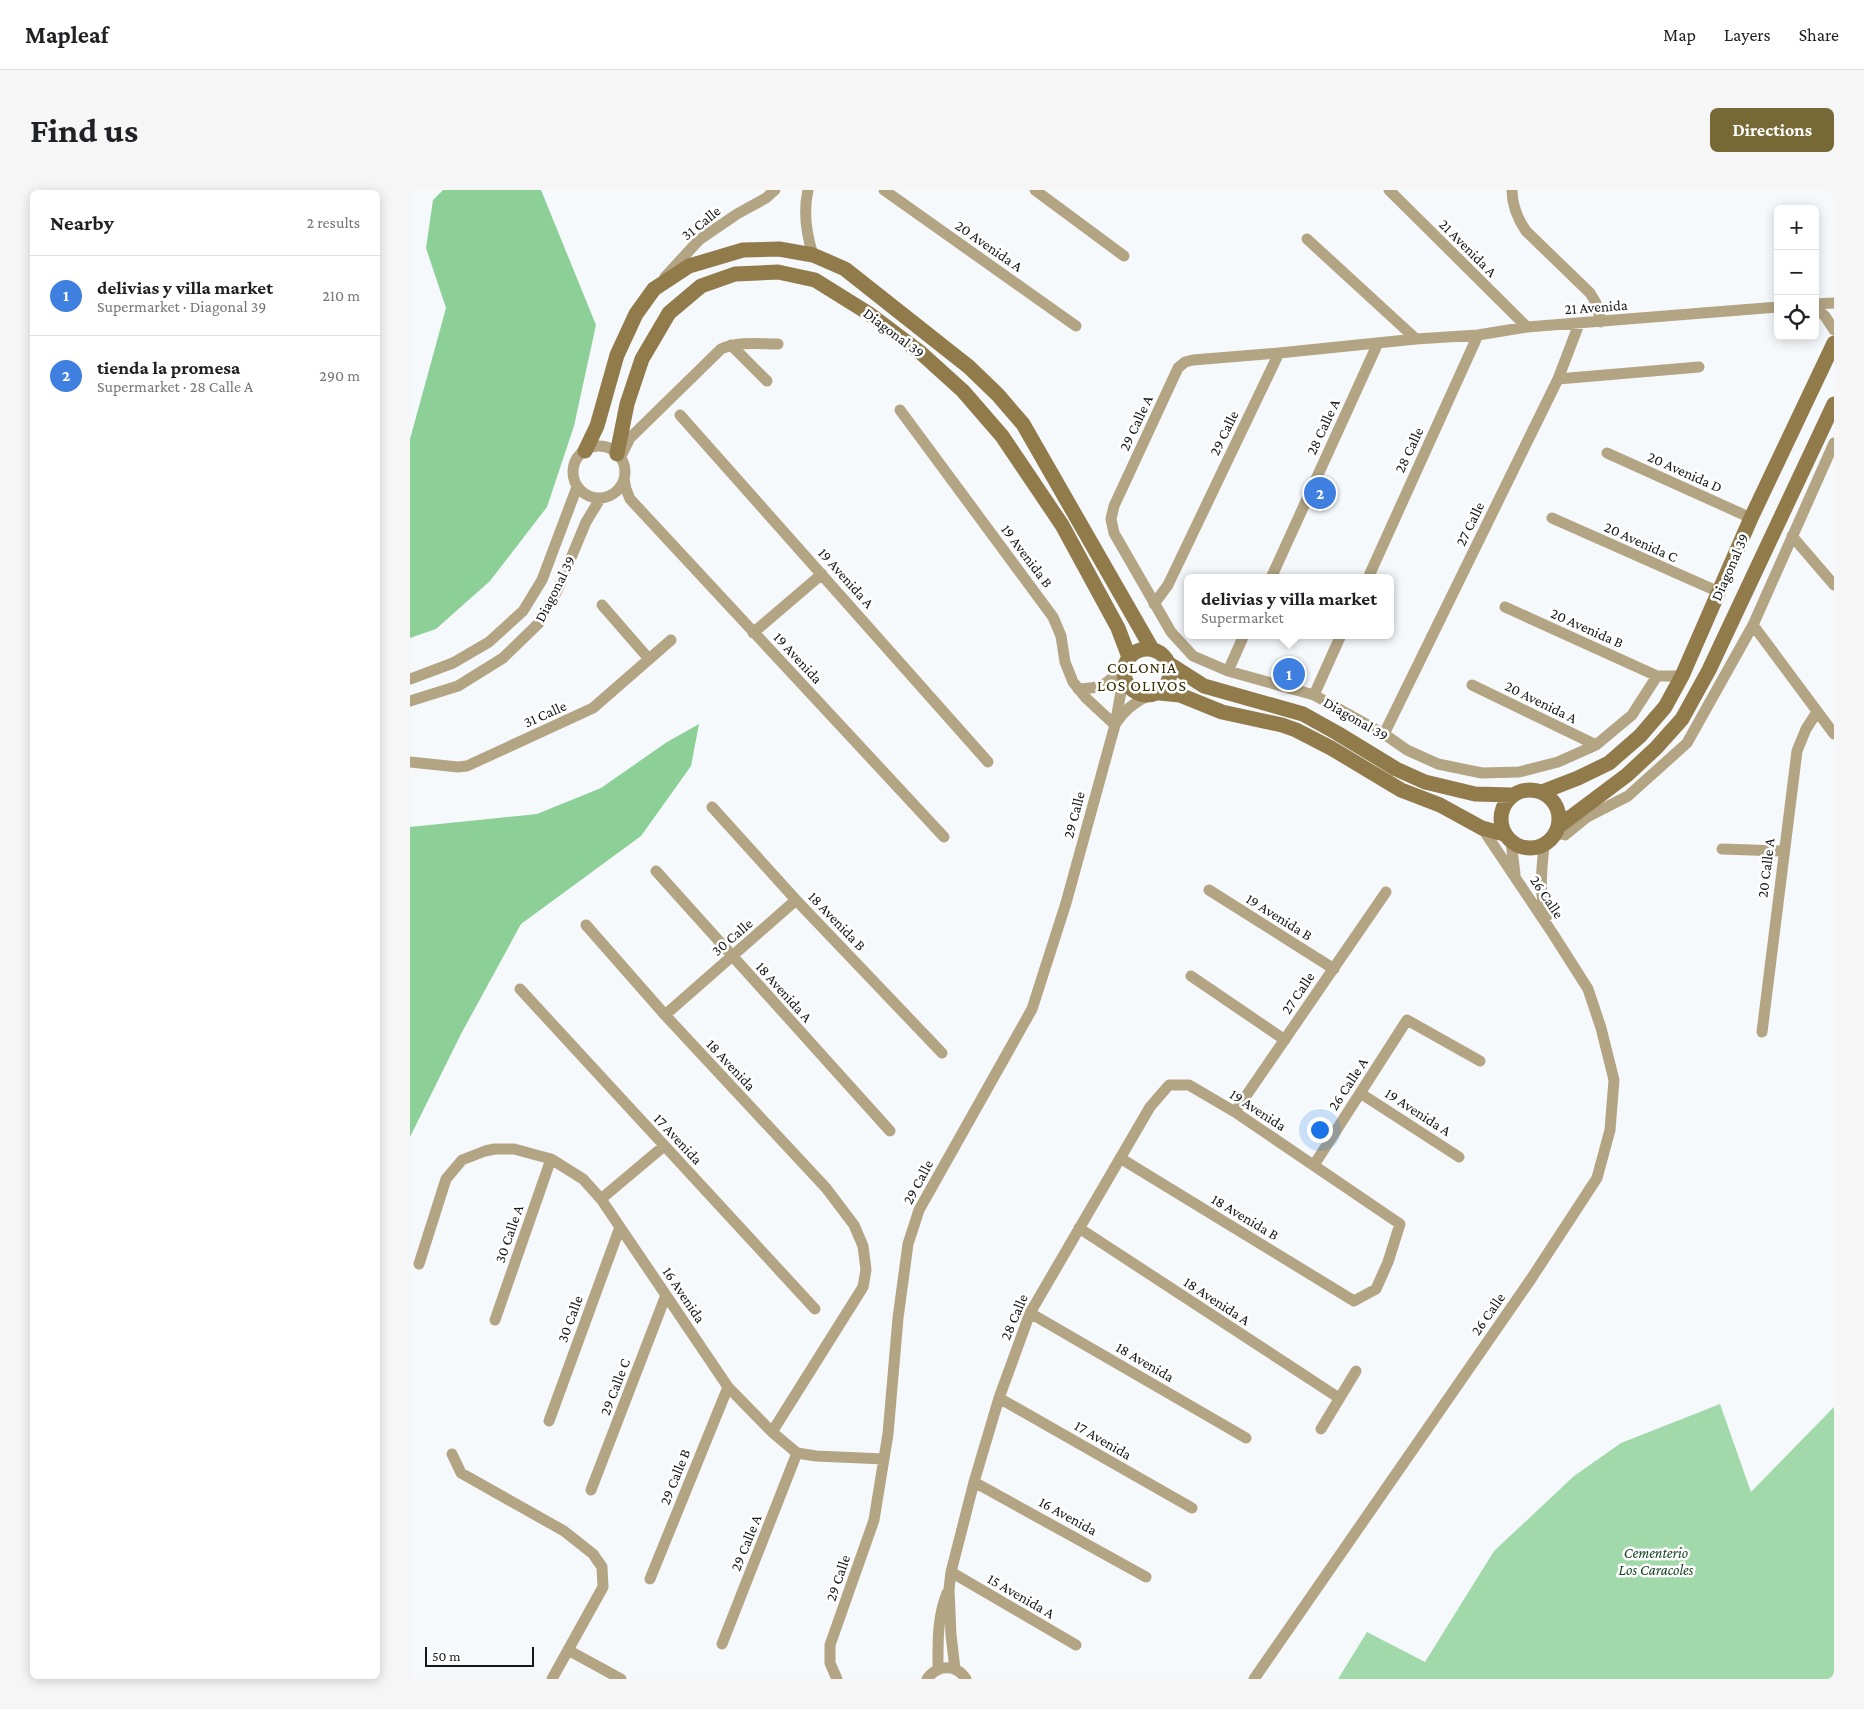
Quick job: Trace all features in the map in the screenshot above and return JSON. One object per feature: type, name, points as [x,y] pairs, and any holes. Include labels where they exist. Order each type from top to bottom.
[{"type":"street","name":"31 Calle","points":[[654,289],[699,240],[737,214],[766,198],[775,190]]},
{"type":"street","points":[[808,190],[805,211],[806,226],[813,254]]},
{"type":"street","name":"20 Avenida A","points":[[884,190],[1076,326]]},
{"type":"street","points":[[1035,190],[1124,256]]},
{"type":"street","name":"21 Avenida A","points":[[1389,190],[1526,327]]},
{"type":"street","points":[[1512,190],[1514,208],[1521,224],[1590,293],[1596,303],[1601,322]]},
{"type":"street","points":[[1307,239],[1416,338]]},
{"type":"street","name":"Diagonal 39","points":[[654,289],[689,266],[743,250],[779,249],[813,254],[845,269],[969,367],[1023,424],[1152,649]]},
{"type":"street","name":"Diagonal 39","points":[[618,455],[627,404],[642,359],[669,313],[701,286],[735,274],[778,272],[815,280],[868,313],[921,352],[963,391],[1002,436],[1062,525],[1118,628],[1126,666]]},
{"type":"street","points":[[585,451],[597,426],[617,355],[636,314],[654,289]]},
{"type":"street","points":[[1819,305],[1834,303]]},
{"type":"street","name":"21 Avenida","points":[[1193,360],[1279,354],[1416,338],[1478,335],[1526,327],[1774,307]]},
{"type":"street","points":[[1819,310],[1834,330]]},
{"type":"street","name":"27 Calle","points":[[1384,734],[1558,379],[1579,324]]},
{"type":"street","name":"28 Calle","points":[[1370,574],[1478,335]]},
{"type":"street","points":[[618,455],[630,438],[721,349],[744,343],[778,344]]},
{"type":"street","name":"28 Calle A","points":[[1273,574],[1378,343]]},
{"type":"street","name":"Diagonal 39","points":[[1542,792],[1578,778],[1609,762],[1640,736],[1665,707],[1682,676],[1751,518],[1834,343]]},
{"type":"street","points":[[731,345],[767,381]]},
{"type":"street","name":"29 Calle","points":[[1154,604],[1168,585],[1279,354]]},
{"type":"street","name":"29 Calle A","points":[[1114,506],[1178,368],[1185,362],[1193,360]]},
{"type":"street","points":[[1558,379],[1699,367]]},
{"type":"street","name":"Diagonal 39","points":[[1557,830],[1627,775],[1656,748],[1682,719],[1709,670],[1834,404]]},
{"type":"street","name":"19 Avenida B","points":[[900,410],[1053,617],[1061,636],[1069,673],[1078,689],[1115,725]]},
{"type":"street","name":"19 Avenida A","points":[[680,415],[988,762]]},
{"type":"street","points":[[1557,830],[1565,835],[1587,817],[1628,796],[1687,743],[1752,625],[1834,443]]},
{"type":"street","points":[[595,446],[604,447],[618,455],[624,465],[624,479],[614,494],[600,499],[588,496],[577,487],[573,474],[574,465],[578,457],[585,451],[595,446]]},
{"type":"street","name":"20 Avenida D","points":[[1606,453],[1751,518]]},
{"type":"street","name":"19 Avenida","points":[[624,479],[630,499]]},
{"type":"street","name":"Diagonal 39","points":[[410,678],[452,664],[489,642],[523,611],[542,580],[577,487]]},
{"type":"street","name":"19 Avenida","points":[[614,494],[630,499],[944,837]]},
{"type":"street","name":"Diagonal 39","points":[[410,701],[458,686],[503,658],[539,624],[558,589],[586,522],[600,499]]},
{"type":"street","name":"Diagonal 39","points":[[1114,506],[1111,519],[1114,533],[1171,632],[1193,656],[1228,671],[1314,695],[1384,734],[1407,750],[1438,764],[1482,773],[1519,772],[1558,762],[1596,745],[1632,715],[1657,676]]},
{"type":"street","name":"20 Avenida C","points":[[1552,518],[1719,592]]},
{"type":"street","points":[[1792,536],[1834,585]]},
{"type":"street","points":[[754,633],[822,574]]},
{"type":"street","points":[[602,606],[649,659]]},
{"type":"street","name":"20 Avenida B","points":[[1504,607],[1657,676]]},
{"type":"street","points":[[1752,625],[1834,734]]},
{"type":"street","points":[[1228,671],[1242,639]]},
{"type":"street","points":[[1314,695],[1339,639]]},
{"type":"street","name":"31 Calle","points":[[410,762],[458,767],[467,766],[593,708],[671,640]]},
{"type":"street","points":[[1078,689],[1101,687],[1126,666],[1139,650],[1152,649],[1164,656],[1171,671],[1170,680],[1166,687],[1153,694]]},
{"type":"street","name":"Diagonal 39","points":[[1168,662],[1204,686],[1303,714],[1396,769],[1425,782],[1476,794],[1512,795]]},
{"type":"street","points":[[1126,666],[1129,688],[1141,695],[1180,695],[1222,712],[1282,725],[1296,730],[1331,748],[1401,790],[1440,805],[1482,828],[1508,838],[1527,849],[1544,845],[1557,830],[1559,816],[1557,806],[1551,798],[1542,792],[1526,790],[1512,795],[1505,803],[1501,813],[1500,824],[1508,838]]},
{"type":"street","name":"29 Calle","points":[[836,1678],[830,1663],[830,1645],[874,1520],[884,1459],[898,1318],[908,1244],[919,1210],[1032,1008],[1066,903],[1115,725],[1126,666]]},
{"type":"street","points":[[1657,676],[1682,676]]},
{"type":"street","name":"20 Avenida A","points":[[1472,685],[1596,745]]},
{"type":"street","name":"29 Calle","points":[[1115,725],[1122,714],[1137,701],[1153,694]]},
{"type":"street","name":"20 Calle A","points":[[1762,1032],[1783,851],[1797,751],[1806,729],[1817,712]]},
{"type":"street","name":"18 Avenida B","points":[[712,807],[796,900],[942,1053]]},
{"type":"street","name":"26 Calle","points":[[1254,1679],[1531,1279],[1597,1178],[1610,1130],[1614,1080],[1601,1028],[1588,989],[1554,934],[1482,828]]},
{"type":"street","name":"26 Calle","points":[[1508,838],[1515,876]]},
{"type":"street","name":"26 Calle","points":[[1544,845],[1541,902],[1554,934]]},
{"type":"street","points":[[1722,850],[1783,851]]},
{"type":"street","name":"18 Avenida A","points":[[656,871],[890,1131]]},
{"type":"street","name":"19 Avenida B","points":[[1209,890],[1334,969]]},
{"type":"street","name":"27 Calle","points":[[1236,1112],[1386,892]]},
{"type":"street","name":"30 Calle","points":[[665,1016],[796,900]]},
{"type":"street","name":"18 Avenida","points":[[586,925],[665,1016],[826,1188],[854,1225],[863,1246],[866,1270],[863,1287],[772,1432]]},
{"type":"street","points":[[1191,976],[1285,1040]]},
{"type":"street","name":"17 Avenida","points":[[520,989],[814,1309]]},
{"type":"street","name":"26 Calle A","points":[[1314,1165],[1407,1020],[1480,1061]]},
{"type":"street","name":"28 Calle","points":[[956,1669],[951,1634],[949,1589],[951,1572],[974,1482],[999,1398],[1030,1313],[1150,1107],[1169,1085]]},
{"type":"street","name":"19 Avenida","points":[[1169,1085],[1189,1085],[1236,1112],[1400,1224]]},
{"type":"street","name":"19 Avenida A","points":[[1360,1092],[1459,1157]]},
{"type":"street","points":[[601,1199],[664,1146]]},
{"type":"street","name":"16 Avenida","points":[[419,1264],[446,1179],[462,1160],[485,1151],[505,1148],[524,1151],[551,1159],[583,1179],[601,1199],[728,1387],[772,1432],[798,1453]]},
{"type":"street","name":"18 Avenida B","points":[[1120,1158],[1354,1301],[1376,1289],[1388,1262],[1400,1224]]},
{"type":"street","name":"30 Calle A","points":[[495,1320],[551,1159]]},
{"type":"street","name":"30 Calle","points":[[549,1421],[620,1227]]},
{"type":"street","name":"18 Avenida A","points":[[1079,1228],[1339,1398]]},
{"type":"street","name":"29 Calle C","points":[[591,1490],[666,1295]]},
{"type":"street","name":"18 Avenida","points":[[1030,1313],[1246,1438]]},
{"type":"street","points":[[1321,1429],[1356,1371]]},
{"type":"street","name":"29 Calle B","points":[[650,1579],[728,1387]]},
{"type":"street","name":"17 Avenida","points":[[999,1398],[1192,1508]]},
{"type":"street","points":[[798,1453],[816,1456],[884,1459]]},
{"type":"street","name":"29 Calle A","points":[[722,1644],[798,1453]]},
{"type":"street","points":[[452,1454],[461,1473],[564,1531],[592,1554],[602,1567],[603,1587],[552,1679]]},
{"type":"street","name":"16 Avenida","points":[[974,1482],[1146,1577]]},
{"type":"street","name":"15 Avenida A","points":[[951,1572],[1076,1645]]},
{"type":"street","name":"28 Calle","points":[[932,1674],[941,1609],[949,1589]]},
{"type":"street","points":[[568,1650],[621,1679]]},
{"type":"street","points":[[916,1679],[949,1667],[956,1669],[966,1679]]},
{"type":"green space","points":[[443,190],[541,190],[596,325],[574,426],[547,507],[490,581],[436,629],[410,638],[410,439],[446,308],[426,248],[433,200]]},
{"type":"green space","points":[[699,724],[691,766],[641,836],[521,924],[461,1034],[410,1137],[410,827],[537,814],[601,788],[667,742]]},
{"type":"green space","name":"Cementerio Los Caracoles","points":[[1720,1404],[1751,1492],[1834,1407],[1834,1679],[1338,1679],[1367,1632],[1425,1662],[1494,1551],[1574,1476],[1621,1443]]},
{"type":"place","name":"tienda la promesa","points":[[1320,493]]},
{"type":"place","name":"delivias y villa market","points":[[1289,674]]},
{"type":"district","name":"COLONIA LOS OLIVOS","points":[[1142,676]]}]
